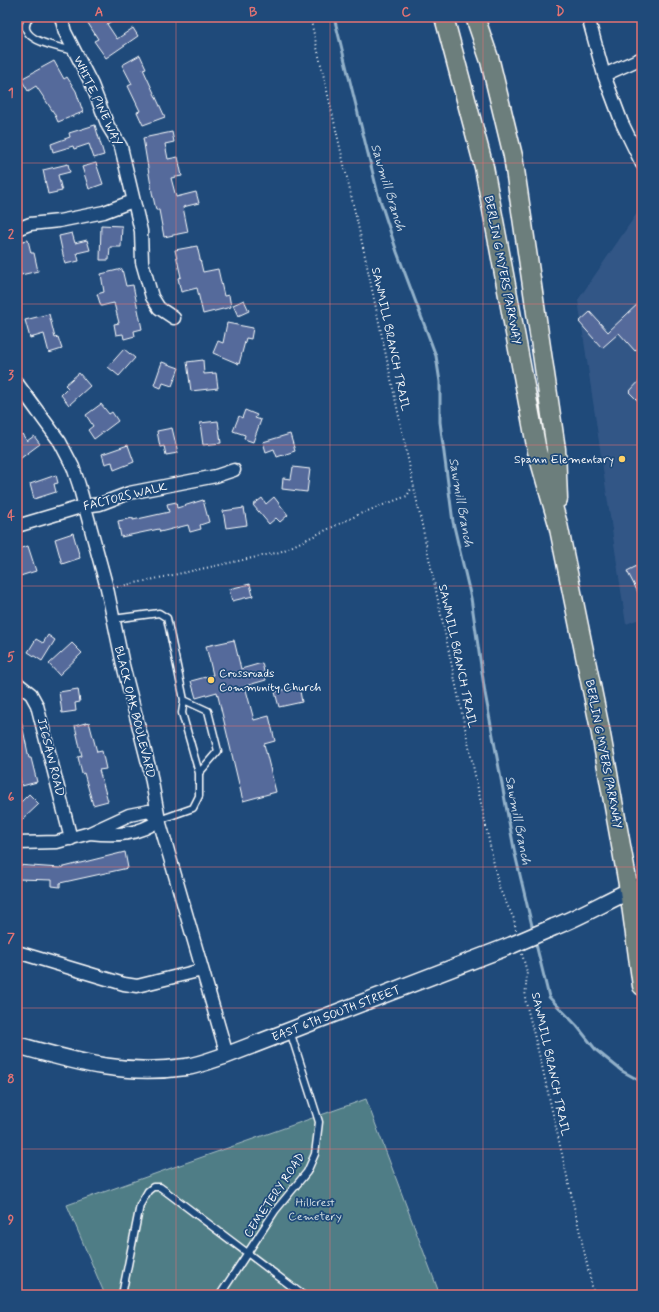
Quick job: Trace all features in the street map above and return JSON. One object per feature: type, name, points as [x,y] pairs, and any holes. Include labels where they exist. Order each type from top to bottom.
[{"type":"main road","name":"BERLIN G MYERS PARKWAY","points":[[444,17],[484,167],[537,451],[558,524],[600,729],[635,887],[642,986]]},
{"type":"main road","name":"BERLIN G MYERS PARKWAY","points":[[476,17],[490,61],[513,156],[555,441],[558,524]]},
{"type":"main road","points":[[481,17],[490,61]]},
{"type":"street","name":"WHITE PINE WAY","points":[[61,17],[65,32],[92,85],[108,126],[121,147],[141,232],[142,262],[152,297],[164,312],[174,318]]},
{"type":"street","points":[[588,17],[604,75],[622,123],[642,164]]},
{"type":"street","points":[[604,75],[642,58]]},
{"type":"street","points":[[17,229],[34,223],[59,221],[104,212],[133,201]]},
{"type":"street","name":"BLACK OAK BOULEVARD","points":[[17,383],[68,455],[73,467],[108,588],[112,619],[150,771],[159,820],[227,1055]]},
{"type":"street","name":"FACTORS WALK","points":[[17,526],[84,506],[100,504],[129,493],[216,476],[234,470]]},
{"type":"street","name":"JIGSAW ROAD","points":[[17,683],[31,694],[37,704],[71,838]]},
{"type":"street","points":[[17,843],[57,842],[90,833],[129,815],[149,811],[159,820],[148,828],[120,835],[90,833]]},
{"type":"street","name":"EAST 6TH SOUTH STREET","points":[[17,1045],[100,1067],[144,1071],[188,1067],[227,1055],[517,943],[587,913],[635,887]]},
{"type":"street","points":[[17,952],[124,984],[137,986],[202,970]]},
{"type":"lane","points":[[30,17],[28,20],[27,30],[30,36],[38,41],[76,51]]},
{"type":"lane","points":[[112,619],[159,613],[167,618],[184,700],[182,713],[199,773],[199,796],[193,808],[159,820]]},
{"type":"lane","points":[[184,700],[208,711],[218,751],[199,773]]},
{"type":"lane","name":"CEMETERY ROAD","points":[[220,1295],[276,1211],[307,1172],[315,1154],[319,1122],[290,1031]]},
{"type":"lane","points":[[122,1295],[140,1205],[148,1191],[160,1187],[166,1190],[303,1295]]},
{"type":"path","name":"SAWMILL BRANCH TRAIL","points":[[310,17],[363,247],[499,888],[514,919],[517,943],[527,972],[525,999],[542,1066],[594,1295]]},
{"type":"path","points":[[108,588],[280,552],[362,513],[407,496],[413,486]]},
{"type":"shaded area","name":"Spann Elementary","points":[[642,206],[642,618],[626,624],[578,300]]},
{"type":"green space","name":"Hillcrest Cemetery","points":[[366,1099],[440,1295],[105,1295],[67,1205]]},
{"type":"building","points":[[92,17],[118,17],[107,24],[117,39],[133,28],[138,36],[106,58],[94,41],[98,39],[86,20]]},
{"type":"building","points":[[140,55],[146,68],[143,69],[165,117],[143,125],[137,112],[140,111],[128,86],[132,84],[122,65]]},
{"type":"building","points":[[54,61],[64,79],[67,77],[76,91],[83,112],[58,122],[54,113],[36,86],[28,91],[21,79]]},
{"type":"building","points":[[95,125],[104,155],[94,158],[89,144],[74,149],[73,146],[53,152],[51,144],[70,137],[69,133]]},
{"type":"building","points":[[172,132],[174,142],[165,144],[168,159],[178,157],[182,176],[171,178],[176,197],[196,192],[199,203],[183,207],[188,232],[164,237],[159,210],[156,210],[152,192],[143,138]]},
{"type":"building","points":[[96,163],[103,184],[89,189],[82,167]]},
{"type":"building","points":[[68,164],[70,172],[58,175],[62,191],[48,194],[43,170]]},
{"type":"building","points":[[101,225],[122,226],[121,247],[110,247],[109,260],[100,260]]},
{"type":"building","points":[[72,233],[75,243],[87,240],[90,250],[77,253],[79,261],[65,264],[59,236]]},
{"type":"building","points":[[28,240],[31,253],[34,253],[38,271],[21,275],[17,255],[17,242]]},
{"type":"building","points":[[197,246],[203,272],[218,269],[224,296],[229,295],[231,307],[203,314],[197,288],[181,292],[178,278],[181,277],[175,250]]},
{"type":"building","points":[[122,269],[126,286],[133,285],[142,329],[134,331],[135,336],[124,339],[123,334],[116,335],[114,324],[119,323],[114,303],[101,306],[97,294],[104,292],[101,274]]},
{"type":"building","points":[[244,300],[249,311],[238,316],[233,305]]},
{"type":"building","points":[[642,300],[642,345],[635,351],[619,333],[602,348],[579,322],[590,312],[608,332]]},
{"type":"building","points":[[49,314],[55,338],[58,337],[62,349],[49,353],[44,334],[30,338],[25,320]]},
{"type":"building","points":[[227,323],[253,328],[251,339],[246,338],[239,364],[213,353],[218,341],[223,343]]},
{"type":"building","points":[[124,349],[135,358],[119,376],[108,367]]},
{"type":"building","points":[[203,360],[204,374],[216,373],[218,388],[191,391],[187,362]]},
{"type":"building","points":[[162,362],[179,368],[172,386],[163,383],[161,388],[154,385]]},
{"type":"building","points":[[79,373],[90,386],[69,405],[61,395],[68,388],[65,385]]},
{"type":"building","points":[[642,378],[642,405],[629,392]]},
{"type":"building","points":[[101,404],[109,414],[112,412],[118,421],[94,439],[88,430],[93,426],[86,415]]},
{"type":"building","points":[[245,410],[257,415],[255,418],[261,420],[253,442],[244,439],[245,435],[233,431],[239,416],[242,418]]},
{"type":"building","points":[[218,421],[221,443],[203,445],[200,423]]},
{"type":"building","points":[[172,428],[178,453],[166,455],[164,446],[160,447],[157,431]]},
{"type":"building","points":[[22,434],[27,441],[34,436],[40,444],[17,461],[17,438]]},
{"type":"building","points":[[290,434],[295,451],[277,457],[274,449],[266,452],[263,442]]},
{"type":"building","points":[[128,445],[134,462],[114,470],[112,462],[105,464],[102,454]]},
{"type":"building","points":[[293,467],[310,469],[307,492],[282,489],[283,478],[291,479]]},
{"type":"building","points":[[56,475],[58,483],[54,484],[56,492],[34,499],[30,484]]},
{"type":"building","points":[[274,497],[288,515],[280,522],[276,518],[269,524],[253,505],[262,498],[266,504]]},
{"type":"building","points":[[203,500],[209,522],[200,525],[201,529],[190,532],[188,525],[160,532],[159,529],[121,537],[118,521],[133,518],[133,520],[169,512],[167,504],[176,502],[177,508]]},
{"type":"building","points":[[244,508],[247,525],[226,528],[223,511]]},
{"type":"building","points":[[73,533],[80,558],[62,564],[55,539]]},
{"type":"building","points":[[28,546],[36,571],[17,577],[18,549]]},
{"type":"building","points":[[637,566],[642,576],[642,600],[627,571]]},
{"type":"building","points":[[250,584],[253,596],[232,601],[229,589]]},
{"type":"building","points":[[48,635],[55,640],[42,661],[28,652],[36,639],[43,643]]},
{"type":"building","points":[[234,640],[241,669],[262,663],[266,680],[245,686],[254,720],[269,716],[275,741],[264,744],[276,792],[243,801],[217,692],[196,698],[191,681],[213,675],[206,646]]},
{"type":"building","points":[[72,643],[82,653],[59,675],[49,664]]},
{"type":"building","points":[[299,686],[302,702],[279,707],[275,692]]},
{"type":"building","points":[[78,689],[80,702],[75,703],[76,711],[62,713],[59,692]]},
{"type":"building","points":[[17,720],[21,720],[29,758],[31,758],[37,782],[22,786],[17,767]]},
{"type":"building","points":[[89,722],[97,752],[102,751],[106,769],[99,770],[108,801],[93,805],[84,773],[82,774],[78,757],[82,756],[75,726]]},
{"type":"building","points":[[29,794],[39,804],[21,821],[17,817],[17,806]]},
{"type":"building","points":[[125,852],[128,868],[60,883],[60,887],[52,886],[52,880],[17,879],[17,865],[60,868]]},
{"type":"waterway","name":"Sawmill Branch","points":[[334,17],[378,194],[397,252],[436,356],[440,382],[440,422],[453,522],[471,598],[485,693],[515,854],[533,930]]},
{"type":"waterway","points":[[535,940],[549,997],[577,1026],[596,1050],[622,1071],[642,1082]]},
{"type":"place","name":"Spann Elementary","points":[[622,459]]},
{"type":"place","name":"Crossroads Community Church","points":[[211,680]]}]
